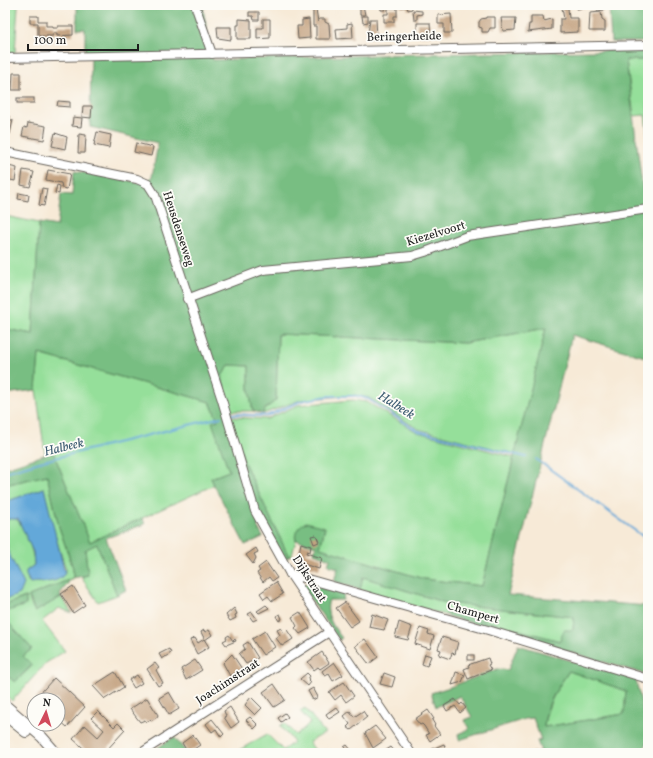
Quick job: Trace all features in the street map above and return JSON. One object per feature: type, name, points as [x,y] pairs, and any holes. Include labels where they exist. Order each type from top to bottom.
[{"type":"main road","points":[[5,705],[42,737],[55,752]]},
{"type":"main road","points":[[5,715],[39,742],[55,752]]},
{"type":"street","points":[[195,5],[212,54]]},
{"type":"street","name":"Beringerheide","points":[[5,58],[648,45]]},
{"type":"street","name":"Heusdenseweg","points":[[5,152],[137,179],[148,184],[155,195],[187,299],[222,400]]},
{"type":"street","name":"Kiezelvoort","points":[[187,299],[264,270],[412,256],[467,236],[648,209]]},
{"type":"street","name":"Dijkstraat","points":[[222,400],[255,511],[290,574],[412,753]]},
{"type":"street","name":"Champert","points":[[290,574],[488,630],[648,679]]},
{"type":"street","name":"Joachimstraat","points":[[141,753],[329,632]]},
{"type":"green space","points":[[5,5],[18,5],[15,53],[5,54]]},
{"type":"green space","points":[[77,5],[209,5],[203,9],[213,60],[648,50],[648,60],[626,60],[643,192],[648,192],[648,358],[572,335],[508,595],[648,606],[648,675],[445,615],[451,612],[560,641],[564,630],[573,630],[574,617],[446,603],[363,577],[360,590],[334,581],[338,568],[328,565],[330,559],[314,553],[316,546],[296,540],[298,529],[306,522],[325,527],[320,548],[424,579],[482,586],[546,328],[465,343],[278,334],[276,400],[264,410],[263,414],[253,411],[249,390],[249,366],[229,365],[222,376],[231,417],[244,462],[289,557],[284,559],[265,522],[257,526],[263,537],[245,545],[214,485],[211,478],[229,471],[212,422],[218,420],[210,402],[39,354],[36,390],[5,394],[5,329],[33,334],[39,223],[57,226],[61,194],[72,195],[74,171],[142,183],[152,177],[158,143],[90,127],[91,54],[85,52],[85,29],[77,29]]},
{"type":"green space","points":[[609,5],[648,5],[648,42],[611,42]]},
{"type":"green space","points":[[626,60],[648,60],[648,139],[645,115],[634,116]]},
{"type":"green space","points":[[5,216],[39,223],[33,334],[5,329]]},
{"type":"green space","points":[[546,328],[515,454],[418,429],[369,398],[356,395],[300,400],[263,414],[264,410],[276,400],[278,334],[465,343]]},
{"type":"green space","points":[[39,354],[210,402],[218,421],[213,422],[229,471],[211,478],[214,485],[90,542],[53,452],[45,454],[36,390]]},
{"type":"green space","points":[[229,365],[249,366],[249,390],[253,411],[230,411],[222,376]]},
{"type":"green space","points":[[353,400],[367,402],[417,432],[514,457],[482,586],[424,579],[320,548],[325,528],[295,536],[296,540],[292,555],[289,557],[244,462],[231,417],[267,419],[298,405]]},
{"type":"green space","points":[[53,452],[90,542],[142,518],[145,524],[106,538],[126,590],[117,595],[97,544],[85,550],[88,575],[73,578],[73,568],[59,527],[47,475],[5,485],[5,468]]},
{"type":"green space","points":[[47,475],[59,527],[73,568],[73,578],[29,596],[30,602],[35,612],[61,597],[72,613],[59,608],[42,621],[65,651],[46,663],[12,701],[5,695],[5,674],[15,682],[32,666],[23,656],[32,649],[5,619],[5,612],[26,604],[25,597],[5,605],[5,600],[8,599],[15,568],[9,554],[5,536],[6,523],[8,519],[14,518],[21,525],[30,547],[34,565],[26,571],[28,581],[43,583],[66,570],[53,529],[44,488],[5,502],[5,485]]},
{"type":"green space","points":[[97,544],[117,595],[98,602],[81,577],[88,575],[85,549]]},
{"type":"green space","points":[[363,577],[446,603],[574,617],[573,630],[560,641],[451,612],[445,615],[360,590]]},
{"type":"green space","points":[[71,579],[60,594],[61,597],[35,612],[29,596]]},
{"type":"green space","points":[[305,584],[344,593],[343,600],[329,600],[328,605],[329,616],[342,638],[339,640],[304,589],[303,585]]},
{"type":"green space","points":[[26,597],[26,605],[5,612],[5,605]]},
{"type":"green space","points":[[5,619],[32,649],[23,656],[32,665],[15,682],[5,674]]},
{"type":"green space","points":[[518,645],[636,680],[647,730],[645,746],[633,753],[533,753],[541,751],[537,741],[541,740],[533,718],[525,719],[459,740],[458,734],[469,729],[465,720],[472,717],[460,696],[436,707],[431,693],[497,669],[508,670]],"holes":[[[569,671],[626,691],[624,714],[544,727],[549,705]]]},
{"type":"green space","points":[[569,671],[626,691],[624,714],[544,727],[547,712],[556,691]]},
{"type":"green space","points":[[305,708],[325,733],[309,742],[317,753],[234,753],[267,734],[283,750],[294,742],[280,726],[284,723],[296,735],[310,723],[300,711]]},
{"type":"green space","points":[[174,737],[187,753],[155,753],[153,751]]},
{"type":"water","points":[[44,488],[65,573],[62,577],[54,581],[30,583],[26,575],[26,571],[34,565],[33,552],[18,519],[8,519],[5,534],[5,502]]},
{"type":"water","points":[[5,536],[9,554],[24,584],[20,594],[5,600]]},
{"type":"building","points":[[313,5],[319,5],[319,9],[316,9],[318,22],[319,19],[325,19],[325,22],[329,24],[330,39],[316,39],[316,26],[313,26]]},
{"type":"building","points":[[360,5],[363,5],[365,15],[360,15]]},
{"type":"building","points":[[380,5],[387,5],[387,8],[385,8],[385,10],[381,10]]},
{"type":"building","points":[[400,5],[412,5],[412,9],[408,10],[407,7],[400,7]]},
{"type":"building","points":[[577,5],[588,5],[588,7],[577,9]]},
{"type":"building","points":[[596,5],[603,5],[604,10],[597,11]]},
{"type":"building","points":[[388,8],[397,8],[397,16],[394,16],[394,22],[384,22],[384,14],[388,14]]},
{"type":"building","points":[[562,8],[568,8],[569,18],[578,18],[578,32],[560,33],[560,19],[564,19]]},
{"type":"building","points":[[413,10],[422,11],[422,14],[417,15],[417,20],[414,20]]},
{"type":"building","points":[[249,12],[259,12],[259,20],[254,20],[253,16],[249,16]]},
{"type":"building","points":[[601,12],[602,19],[605,21],[605,31],[589,31],[590,13]]},
{"type":"building","points":[[451,14],[452,33],[444,33],[444,24],[438,24],[438,15]]},
{"type":"building","points":[[30,16],[38,16],[38,21],[46,21],[46,26],[53,26],[53,28],[58,28],[58,26],[73,26],[73,35],[57,36],[57,33],[53,33],[53,36],[38,36],[38,23],[30,23]]},
{"type":"building","points":[[362,16],[368,16],[368,22],[363,23]]},
{"type":"building","points":[[531,16],[543,16],[544,21],[552,19],[552,29],[528,32],[529,24],[531,24]]},
{"type":"building","points":[[486,17],[495,17],[495,28],[490,28],[488,32],[482,32],[482,28],[479,27],[479,22],[481,19]]},
{"type":"building","points":[[501,18],[516,18],[515,30],[503,31]]},
{"type":"building","points":[[239,19],[251,20],[251,39],[237,39],[237,25],[239,25]]},
{"type":"building","points":[[263,19],[270,19],[270,38],[257,39],[257,28],[263,28]]},
{"type":"building","points":[[309,19],[310,38],[298,39],[297,26],[302,26],[302,20]]},
{"type":"building","points":[[370,19],[376,19],[377,38],[369,38],[368,34]]},
{"type":"building","points":[[352,23],[353,38],[337,39],[336,29],[347,28],[347,24]]},
{"type":"building","points":[[417,23],[430,23],[431,36],[417,36]]},
{"type":"building","points":[[217,27],[231,27],[231,40],[218,38]]},
{"type":"building","points":[[13,73],[21,73],[21,90],[12,90]]},
{"type":"building","points":[[17,98],[34,98],[34,103],[17,103]]},
{"type":"building","points":[[58,101],[70,102],[70,107],[57,106]]},
{"type":"building","points":[[83,106],[92,106],[91,118],[82,117]]},
{"type":"building","points":[[5,116],[10,117],[9,120],[13,120],[10,134],[5,133]]},
{"type":"building","points":[[73,117],[82,118],[81,127],[72,126]]},
{"type":"building","points":[[28,123],[46,126],[44,140],[22,136],[24,127],[27,128]]},
{"type":"building","points":[[97,132],[111,135],[109,148],[94,145]]},
{"type":"building","points":[[55,133],[67,137],[65,149],[52,146]]},
{"type":"building","points":[[79,134],[86,135],[85,153],[78,153]]},
{"type":"building","points":[[136,143],[153,147],[151,156],[134,152]]},
{"type":"building","points":[[8,166],[17,168],[15,181],[6,179]]},
{"type":"building","points":[[23,170],[34,172],[30,187],[21,185]]},
{"type":"building","points":[[48,170],[70,174],[67,189],[62,188],[61,183],[46,180]]},
{"type":"building","points":[[57,185],[60,186],[59,194],[55,193]]},
{"type":"building","points":[[42,188],[47,189],[44,206],[39,205]]},
{"type":"building","points":[[19,193],[29,195],[28,201],[18,199]]},
{"type":"building","points":[[316,535],[319,542],[314,544],[311,536]]},
{"type":"building","points":[[301,543],[311,546],[310,552],[307,551],[306,553],[322,558],[319,569],[297,562]]},
{"type":"building","points":[[256,548],[258,552],[254,554],[256,558],[253,564],[246,555]]},
{"type":"building","points":[[266,562],[277,578],[272,581],[269,577],[263,582],[257,573],[260,571],[258,568]]},
{"type":"building","points":[[276,582],[283,594],[272,601],[268,596],[264,599],[260,593]]},
{"type":"building","points":[[73,586],[85,605],[73,613],[61,594]]},
{"type":"building","points":[[345,602],[359,621],[350,627],[336,608]]},
{"type":"building","points":[[266,605],[269,608],[259,613],[257,611]]},
{"type":"building","points":[[234,608],[237,614],[235,615],[236,618],[230,621],[226,615]]},
{"type":"building","points":[[252,612],[257,619],[253,621],[248,614]]},
{"type":"building","points":[[300,612],[310,628],[300,634],[295,628],[297,626],[292,617]]},
{"type":"building","points":[[280,614],[282,619],[279,621],[276,616]]},
{"type":"building","points":[[372,614],[388,620],[384,630],[369,627]]},
{"type":"building","points":[[399,622],[412,627],[408,640],[395,637]]},
{"type":"building","points":[[281,628],[284,633],[287,630],[293,639],[282,646],[276,638],[280,635],[277,630]]},
{"type":"building","points":[[420,628],[429,631],[428,634],[434,636],[430,649],[415,644]]},
{"type":"building","points":[[204,630],[205,632],[209,630],[212,635],[205,640],[201,632]]},
{"type":"building","points":[[265,631],[275,647],[263,655],[252,639]]},
{"type":"building","points":[[229,635],[233,641],[235,639],[236,641],[226,645],[223,641],[227,639],[226,637]]},
{"type":"building","points":[[442,637],[458,642],[455,654],[452,653],[450,659],[439,655],[441,650],[438,649]]},
{"type":"building","points":[[195,638],[198,643],[204,639],[209,647],[197,654],[190,640]]},
{"type":"building","points":[[365,639],[378,657],[369,664],[355,646]]},
{"type":"building","points":[[248,642],[258,658],[246,664],[239,654],[245,649],[243,645]]},
{"type":"building","points":[[169,649],[171,653],[162,659],[159,654]]},
{"type":"building","points":[[322,652],[329,663],[320,669],[318,667],[314,670],[308,662]]},
{"type":"building","points":[[232,654],[242,669],[230,676],[223,663]]},
{"type":"building","points":[[425,654],[431,656],[427,666],[422,664]]},
{"type":"building","points":[[468,655],[474,655],[474,660],[468,660]]},
{"type":"building","points":[[488,658],[490,664],[488,665],[491,670],[468,679],[464,669],[469,667],[468,665]]},
{"type":"building","points":[[195,660],[202,670],[186,680],[181,669]]},
{"type":"building","points":[[334,662],[343,675],[333,681],[329,674],[325,676],[322,671]]},
{"type":"building","points":[[155,663],[159,668],[156,670],[163,683],[158,686],[147,669]]},
{"type":"building","points":[[115,672],[124,687],[105,699],[93,686]]},
{"type":"building","points":[[456,672],[465,675],[462,682],[452,685]]},
{"type":"building","points":[[307,673],[310,676],[308,679],[311,682],[308,686],[300,679]]},
{"type":"building","points":[[384,673],[395,677],[392,687],[380,684]]},
{"type":"building","points":[[137,675],[142,683],[134,688],[129,680]]},
{"type":"building","points":[[54,678],[85,707],[67,727],[66,692],[41,692]]},
{"type":"building","points":[[344,682],[354,696],[346,702],[341,695],[335,700],[329,692]]},
{"type":"building","points":[[274,684],[285,700],[274,707],[263,692]]},
{"type":"building","points":[[313,688],[318,697],[313,700],[308,691]]},
{"type":"building","points":[[169,692],[179,709],[169,715],[159,698]]},
{"type":"building","points":[[251,697],[262,708],[255,715],[245,705]]},
{"type":"building","points":[[147,698],[158,715],[151,721],[146,722],[145,720],[140,722],[130,709]]},
{"type":"building","points":[[455,699],[460,705],[462,703],[466,708],[460,713],[455,706],[447,711],[444,706]]},
{"type":"building","points":[[230,707],[239,722],[231,728],[224,717],[226,716],[224,711]]},
{"type":"building","points":[[336,707],[340,712],[329,719],[326,714]]},
{"type":"building","points":[[428,710],[434,719],[432,720],[435,725],[434,726],[440,734],[430,741],[426,735],[429,734],[424,726],[422,724],[420,725],[415,719]]},
{"type":"building","points":[[98,711],[114,727],[118,723],[125,730],[104,753],[89,753],[73,739],[85,725],[98,737],[104,730],[91,718]]},
{"type":"building","points":[[350,711],[354,717],[363,711],[367,717],[351,730],[347,727],[350,724],[344,716]]},
{"type":"building","points":[[285,713],[288,717],[281,722],[278,718]]},
{"type":"building","points":[[250,717],[258,725],[254,729],[246,720]]},
{"type":"building","points":[[212,719],[224,734],[221,737],[216,729],[212,732],[206,724]]},
{"type":"building","points":[[375,726],[386,739],[373,748],[365,733]]},
{"type":"building","points":[[193,735],[200,745],[188,753],[182,743]]},
{"type":"building","points":[[444,744],[445,747],[433,751],[432,749]]},
{"type":"building","points":[[347,745],[352,751],[349,753],[344,747]]},
{"type":"building","points":[[391,747],[396,753],[382,753]]},
{"type":"waterway","name":"Halbeek","points":[[231,414],[267,416],[301,401],[328,396],[357,396],[368,399],[418,431],[526,457]]},
{"type":"waterway","name":"Halbeek","points":[[5,472],[43,461],[221,417]]},
{"type":"waterway","name":"Halbeek","points":[[536,459],[648,540]]}]
